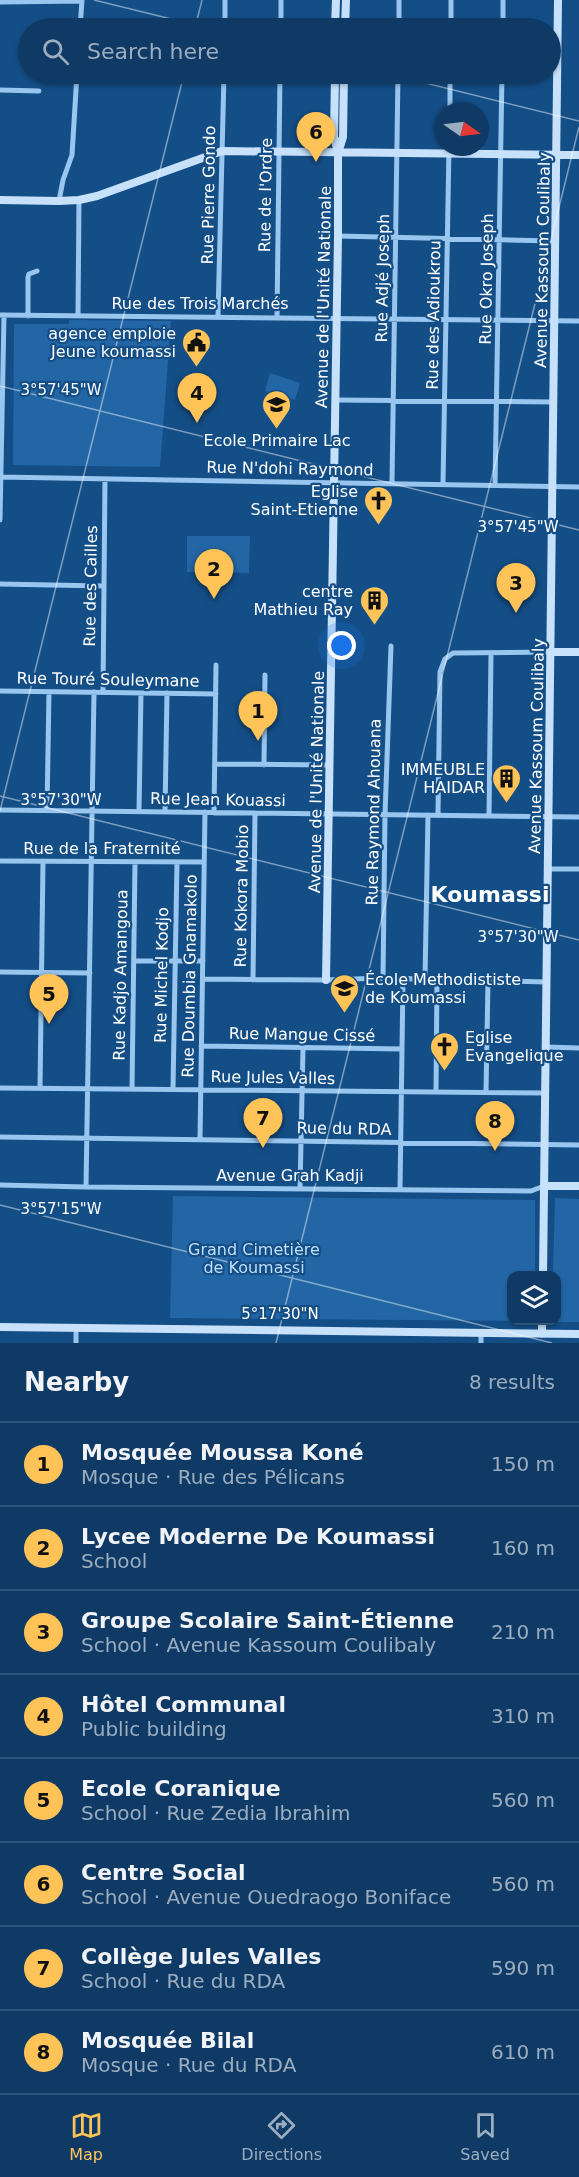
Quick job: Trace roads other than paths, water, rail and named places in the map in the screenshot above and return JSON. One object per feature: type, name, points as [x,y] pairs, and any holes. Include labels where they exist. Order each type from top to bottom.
[{"type":"street","points":[[0,2],[82,0],[81,18]]},
{"type":"street","points":[[225,0],[225,18]]},
{"type":"street","points":[[281,0],[281,18]]},
{"type":"street","points":[[335,18],[336,0]]},
{"type":"street","points":[[345,18],[346,0]]},
{"type":"street","points":[[399,0],[399,18]]},
{"type":"street","points":[[451,18],[452,0]]},
{"type":"street","points":[[503,0],[503,18]]},
{"type":"street","name":"Avenue Kassoum Coulibaly","points":[[557,18],[558,0]]},
{"type":"street","points":[[59,201],[63,180],[72,155],[76,84]]},
{"type":"street","name":"Rue Pierre Gondo","points":[[219,316],[224,84]]},
{"type":"street","name":"Rue de l'Ordre","points":[[277,317],[280,84]]},
{"type":"street","name":"Avenue de l'Unité Nationale","points":[[326,980],[338,236],[338,153],[334,137],[335,84]]},
{"type":"street","name":"Avenue de l'Unité Nationale","points":[[338,153],[343,137],[344,84]]},
{"type":"street","name":"Rue Adjé Joseph","points":[[392,483],[398,84]]},
{"type":"street","points":[[450,84],[450,102]]},
{"type":"street","name":"Rue Okro Joseph","points":[[495,485],[502,84]]},
{"type":"street","name":"Avenue Kassoum Coulibaly","points":[[543,1271],[557,155],[554,84]]},
{"type":"street","points":[[0,90],[39,91]]},
{"type":"street","points":[[0,200],[79,200],[97,196],[222,151],[435,152]]},
{"type":"street","points":[[489,153],[579,155]]},
{"type":"street","name":"Rue des Adioukrou","points":[[443,484],[449,156]]},
{"type":"street","points":[[78,316],[79,200]]},
{"type":"street","points":[[338,236],[555,240]]},
{"type":"street","points":[[28,316],[28,277],[29,274],[38,271]]},
{"type":"street","points":[[0,520],[2,315]]},
{"type":"street","name":"Rue des Trois Marchés","points":[[2,315],[579,321]]},
{"type":"street","points":[[336,400],[554,402]]},
{"type":"street","name":"Rue N'dohi Raymond","points":[[1,477],[579,487]]},
{"type":"street","name":"Rue des Cailles","points":[[103,692],[105,479]]},
{"type":"street","points":[[0,584],[103,586]]},
{"type":"street","name":"Rue Raymond Ahouana","points":[[383,978],[385,815],[391,646]]},
{"type":"street","points":[[438,815],[440,672],[445,659],[453,653],[579,652]]},
{"type":"street","points":[[489,816],[491,653]]},
{"type":"street","points":[[214,813],[216,665]]},
{"type":"street","points":[[264,765],[265,675]]},
{"type":"street","name":"Rue Touré Souleymane","points":[[0,691],[216,694]]},
{"type":"street","points":[[47,810],[49,692]]},
{"type":"street","points":[[86,1187],[94,692]]},
{"type":"street","points":[[139,812],[141,693]]},
{"type":"street","points":[[165,812],[167,693]]},
{"type":"street","points":[[215,764],[330,765]]},
{"type":"street","name":"Rue Jean Kouassi","points":[[0,810],[579,817]]},
{"type":"street","name":"Rue Doumbia Gnamakolo","points":[[200,1140],[205,812]]},
{"type":"street","name":"Rue Kokora Mobio","points":[[253,980],[255,813]]},
{"type":"street","points":[[426,979],[428,815]]},
{"type":"street","name":"Rue de la Fraternité","points":[[0,861],[204,862]]},
{"type":"street","points":[[40,1088],[43,861]]},
{"type":"street","name":"Rue Kadjo Amangoua","points":[[132,1089],[135,862]]},
{"type":"street","name":"Rue Michel Kodjo","points":[[173,1089],[177,862]]},
{"type":"street","points":[[548,869],[579,869]]},
{"type":"street","points":[[134,961],[203,962]]},
{"type":"street","points":[[0,972],[90,973]]},
{"type":"street","points":[[202,979],[403,978],[546,982]]},
{"type":"street","points":[[400,1190],[403,978]]},
{"type":"street","points":[[436,1092],[437,980]]},
{"type":"street","points":[[486,1092],[488,981]]},
{"type":"street","name":"Rue Mangue Cissé","points":[[201,1046],[402,1049]]},
{"type":"street","points":[[546,1047],[579,1048]]},
{"type":"street","points":[[300,1189],[303,1048]]},
{"type":"street","name":"Rue Jules Valles","points":[[0,1088],[545,1093]]},
{"type":"street","name":"Rue du RDA","points":[[0,1137],[579,1145]]},
{"type":"street","name":"Avenue Grah Kadji","points":[[0,1185],[531,1191],[544,1186],[579,1186]]},
{"type":"street","points":[[542,1325],[542,1334]]},
{"type":"street","points":[[0,1327],[481,1339],[542,1334],[579,1334]]},
{"type":"street","points":[[76,1328],[76,1343]]},
{"type":"place","name":"Centre Social","points":[[316,162]]},
{"type":"place","name":"agence emploie Jeune koumassi","points":[[197,368]]},
{"type":"place","name":"Hôtel Communal","points":[[197,423]]},
{"type":"place","name":"Ecole Primaire Lac","points":[[277,430]]},
{"type":"place","name":"Eglise Saint-Etienne","points":[[379,526]]},
{"type":"place","name":"Lycee Moderne De Koumassi","points":[[214,599]]},
{"type":"place","name":"Groupe Scolaire Saint-Étienne","points":[[516,613]]},
{"type":"place","name":"centre Mathieu Ray","points":[[374,626]]},
{"type":"place","name":"Mosquée Moussa Koné","points":[[258,741]]},
{"type":"place","name":"IMMEUBLE HAIDAR","points":[[506,804]]},
{"type":"place","name":"École Methodististe de Koumassi","points":[[344,1014]]},
{"type":"place","name":"Ecole Coranique","points":[[49,1024]]},
{"type":"place","name":"Eglise Evangelique","points":[[444,1072]]},
{"type":"place","name":"Collège Jules Valles","points":[[263,1148]]},
{"type":"place","name":"Mosquée Bilal","points":[[495,1151]]},
{"type":"district","name":"Koumassi","points":[[490,894]]},
{"type":"park label","name":"Grand Cimetière de Koumassi","points":[[254,1258]]}]
